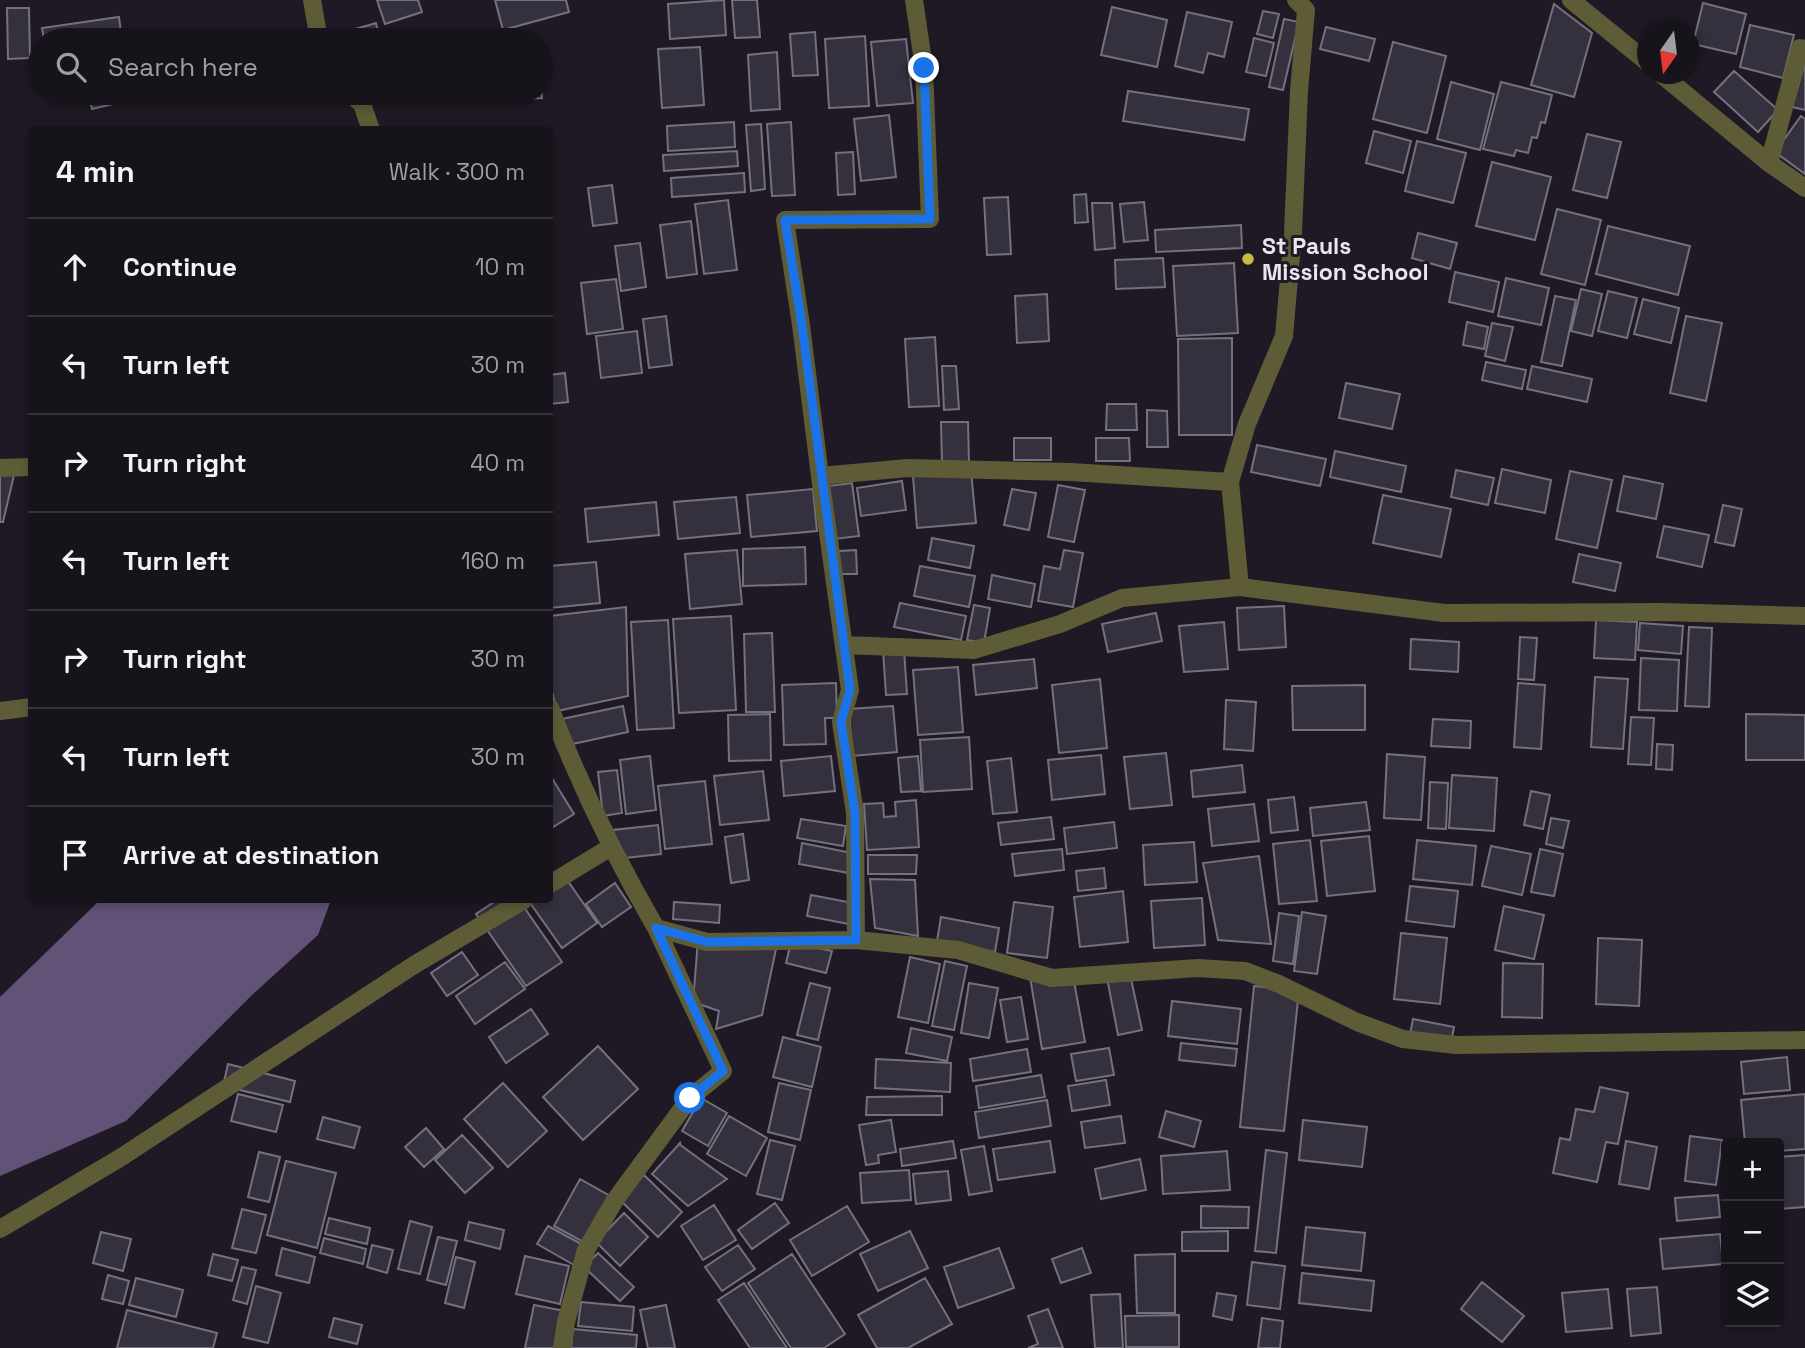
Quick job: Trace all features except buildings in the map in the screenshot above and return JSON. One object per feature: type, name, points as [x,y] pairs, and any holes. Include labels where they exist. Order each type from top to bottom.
[{"type":"street","points":[[312,0],[317,28]]},
{"type":"street","points":[[856,940],[855,813],[841,722],[850,690],[802,325],[785,220],[930,219],[924,68],[914,0]]},
{"type":"street","points":[[1240,587],[1230,482],[1247,424],[1284,336],[1306,10],[1296,0]]},
{"type":"street","points":[[1571,0],[1637,54]]},
{"type":"street","points":[[1769,163],[1800,48],[1805,49]]},
{"type":"street","points":[[1673,84],[1769,163],[1805,188]]},
{"type":"street","points":[[362,105],[370,126]]},
{"type":"street","points":[[0,468],[28,467]]},
{"type":"street","points":[[820,476],[908,468],[1071,472],[1230,482]]},
{"type":"street","points":[[844,645],[974,649],[1059,624],[1122,597],[1240,587],[1444,613],[1661,612],[1805,616]]},
{"type":"street","points":[[0,711],[28,708]]},
{"type":"street","points":[[553,716],[578,781],[656,928],[723,1071],[690,1098],[615,1200],[586,1250],[566,1322],[562,1348]]},
{"type":"street","points":[[553,882],[611,847]]},
{"type":"street","points":[[0,1229],[120,1158],[414,965],[519,903]]},
{"type":"street","points":[[656,928],[707,942],[856,940],[958,950],[1052,978],[1198,968],[1245,971],[1279,984],[1357,1022],[1404,1039],[1456,1045],[1805,1040]]},
{"type":"shaded area","points":[[97,903],[330,903],[318,935],[252,995],[126,1121],[0,1176],[0,997]]},
{"type":"place","name":"St Pauls Mission School","points":[[1248,259]]},
{"type":"route","points":[[690,1098],[723,1071],[656,928],[707,942],[856,940],[855,813],[841,722],[850,690],[802,325],[785,220],[930,219],[924,68]]}]
